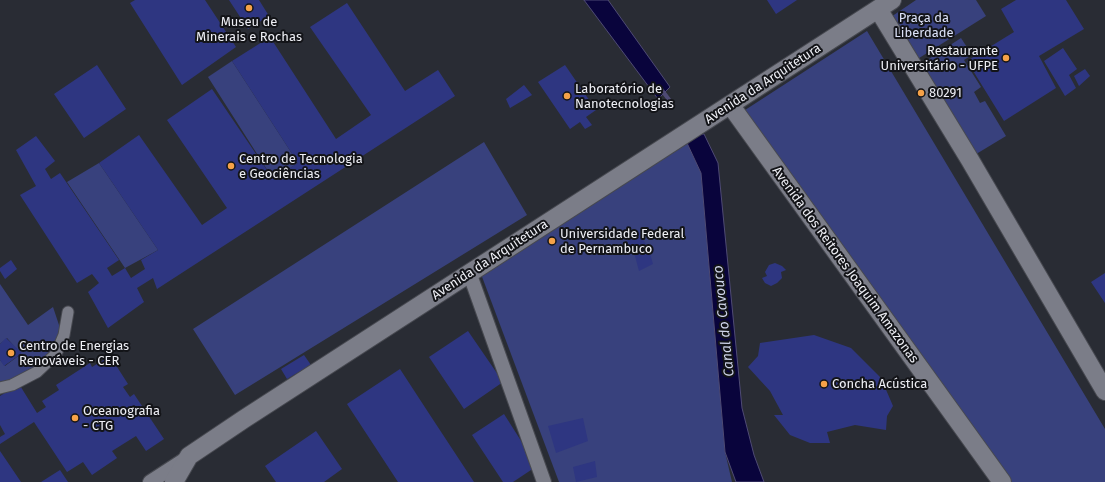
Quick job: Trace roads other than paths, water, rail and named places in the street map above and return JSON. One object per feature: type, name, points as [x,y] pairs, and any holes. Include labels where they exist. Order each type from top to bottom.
[{"type":"street","name":"Avenida da Arquitetura","points":[[150,482],[469,272],[731,106],[885,4]]},
{"type":"street","points":[[885,4],[974,166],[1105,391]]},
{"type":"street","name":"Avenida dos Reitores Joaquim Amazonas","points":[[731,106],[1002,482]]},
{"type":"street","points":[[469,272],[544,482]]},
{"type":"street","points":[[0,388],[12,385],[37,372],[56,354],[64,335],[68,312]]},
{"type":"street","points":[[174,482],[189,456]]},
{"type":"water","points":[[584,0],[608,0],[670,87],[658,99]]},
{"type":"water","name":"Canal do Cavouco","points":[[698,134],[704,134],[718,163],[742,408],[754,455],[764,482],[736,482],[725,452],[701,173],[687,143]]},
{"type":"waterway","points":[[661,89],[670,101]]},
{"type":"place","name":"Museu de Minerais e Rochas","points":[[249,8]]},
{"type":"place","name":"Restaurante Universitário - UFPE","points":[[1006,58]]},
{"type":"place","name":"80291","points":[[921,93]]},
{"type":"place","name":"Laboratório de Nanotecnologias","points":[[567,96]]},
{"type":"place","name":"Centro de Tecnologia e Geociências","points":[[231,166]]},
{"type":"place","name":"Universidade Federal de Pernambuco","points":[[552,241]]},
{"type":"place","name":"Centro de Energias Renováveis - CER","points":[[11,353]]},
{"type":"place","name":"Concha Acústica","points":[[824,384]]},
{"type":"place","name":"Oceanografia - CTG","points":[[75,418]]},
{"type":"park label","name":"Praça da Liberdade","points":[[924,26]]}]
